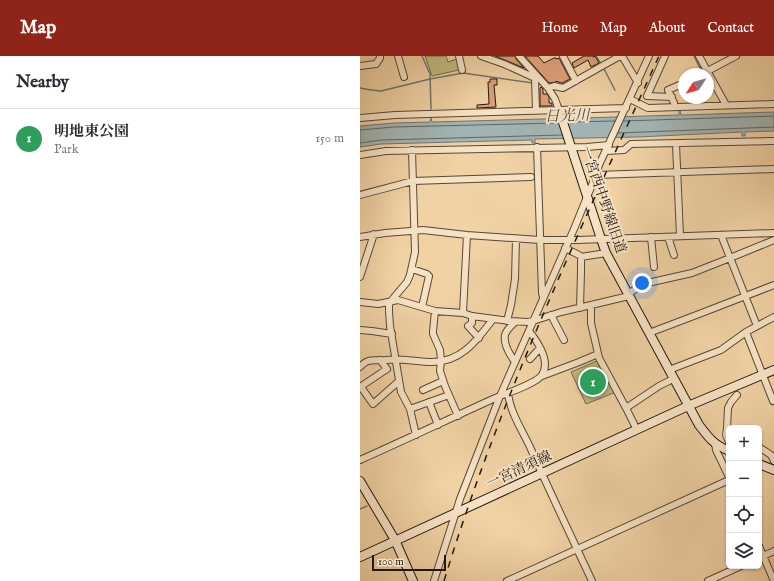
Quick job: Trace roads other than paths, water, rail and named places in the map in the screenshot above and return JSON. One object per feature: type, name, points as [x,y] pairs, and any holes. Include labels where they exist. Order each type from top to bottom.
[{"type":"street","points":[[360,66],[376,64],[380,56]]},
{"type":"street","points":[[398,56],[404,77]]},
{"type":"street","points":[[459,56],[462,70]]},
{"type":"street","points":[[481,56],[536,77],[536,111]]},
{"type":"street","name":"一宮西中野線旧道","points":[[518,56],[536,77],[548,88],[555,99],[606,253],[699,425],[715,444],[726,450]]},
{"type":"street","points":[[563,56],[576,81]]},
{"type":"street","points":[[548,88],[554,86],[563,88],[621,56],[638,83]]},
{"type":"street","points":[[434,581],[456,513],[500,396],[565,248],[599,165],[650,56]]},
{"type":"street","points":[[665,56],[647,96],[673,100],[668,90],[678,86]]},
{"type":"street","points":[[699,56],[703,68]]},
{"type":"street","points":[[714,68],[736,56]]},
{"type":"street","points":[[714,87],[726,105]]},
{"type":"street","points":[[630,99],[648,108],[774,104]]},
{"type":"street","points":[[360,118],[395,115],[626,108]]},
{"type":"street","points":[[606,151],[624,150],[631,144],[774,141]]},
{"type":"street","points":[[676,144],[680,236]]},
{"type":"street","points":[[364,157],[386,151],[609,145]]},
{"type":"street","points":[[537,147],[543,297]]},
{"type":"street","points":[[412,150],[415,252],[412,269],[407,282],[391,301],[389,311],[400,392],[410,409],[416,435]]},
{"type":"street","points":[[596,175],[774,169]]},
{"type":"street","points":[[360,195],[413,181],[531,177]]},
{"type":"street","points":[[360,237],[374,234],[423,230],[467,235],[540,240],[774,233]]},
{"type":"street","points":[[360,277],[374,234]]},
{"type":"street","points":[[463,313],[467,235]]},
{"type":"street","points":[[721,235],[757,326]]},
{"type":"street","points":[[651,237],[654,267]]},
{"type":"street","points":[[668,237],[674,255]]},
{"type":"street","points":[[507,321],[515,279],[516,239]]},
{"type":"street","points":[[360,302],[378,304],[398,300],[435,311],[463,313],[472,316],[515,322],[528,322],[629,295],[643,284],[692,273],[774,240]]},
{"type":"street","points":[[565,248],[581,257],[606,253]]},
{"type":"street","points":[[580,308],[581,257]]},
{"type":"street","points":[[412,269],[429,276],[422,307]]},
{"type":"street","points":[[649,332],[774,285]]},
{"type":"street","points":[[591,305],[591,322],[599,358],[637,430]]},
{"type":"street","points":[[435,311],[433,334],[440,350],[440,371],[458,416]]},
{"type":"street","points":[[551,315],[564,340]]},
{"type":"street","points":[[472,316],[472,323],[468,326],[479,338]]},
{"type":"street","points":[[669,370],[721,350],[746,332],[774,317]]},
{"type":"street","points":[[360,367],[367,362],[380,360],[396,359],[433,362],[459,355],[468,349],[479,338],[493,319]]},
{"type":"street","points":[[515,322],[507,330],[505,335],[506,344],[510,354],[516,362]]},
{"type":"street","points":[[360,330],[392,334]]},
{"type":"street","points":[[529,331],[535,338],[545,362],[542,376]]},
{"type":"street","points":[[746,332],[773,401]]},
{"type":"street","points":[[530,359],[540,348]]},
{"type":"street","points":[[360,460],[530,383],[542,376],[598,354]]},
{"type":"street","points":[[380,360],[387,369],[360,387],[373,404],[399,381]]},
{"type":"street","name":"一宮清須線","points":[[360,557],[688,406],[774,370]]},
{"type":"street","points":[[626,408],[659,386],[674,379]]},
{"type":"street","points":[[423,390],[443,381]]},
{"type":"street","points":[[508,393],[512,410],[592,581]]},
{"type":"street","points":[[410,409],[449,395]]},
{"type":"street","points":[[728,425],[728,408],[737,395]]},
{"type":"street","points":[[429,402],[438,425]]},
{"type":"street","points":[[715,444],[716,450],[726,470]]},
{"type":"street","points":[[762,449],[771,455],[774,461]]},
{"type":"street","points":[[762,465],[774,470]]},
{"type":"street","points":[[360,481],[395,540],[413,581]]},
{"type":"street","points":[[507,581],[726,481]]},
{"type":"street","points":[[762,557],[774,551]]},
{"type":"street","points":[[762,559],[774,581]]},
{"type":"street","points":[[708,581],[734,569]]},
{"type":"water","points":[[679,110],[681,115],[774,112],[774,131],[745,132],[745,136],[742,136],[742,132],[638,137],[535,139],[535,143],[532,143],[532,140],[381,144],[360,147],[360,126],[430,122],[431,118],[432,122],[579,118],[582,114],[582,118],[679,115]]},
{"type":"waterway","points":[[422,56],[430,74],[431,109]]},
{"type":"waterway","points":[[596,56],[601,64]]},
{"type":"waterway","points":[[694,56],[700,68]]},
{"type":"waterway","points":[[603,67],[615,90]]},
{"type":"waterway","points":[[360,88],[381,91],[430,79],[463,73],[533,83]]},
{"type":"waterway","points":[[360,509],[367,506]]},
{"type":"railway","points":[[444,581],[490,447],[543,315],[659,56]]},
{"type":"place","name":"明地東公園","points":[[593,382]]},
{"type":"water label","name":"日光川","points":[[567,116]]}]
